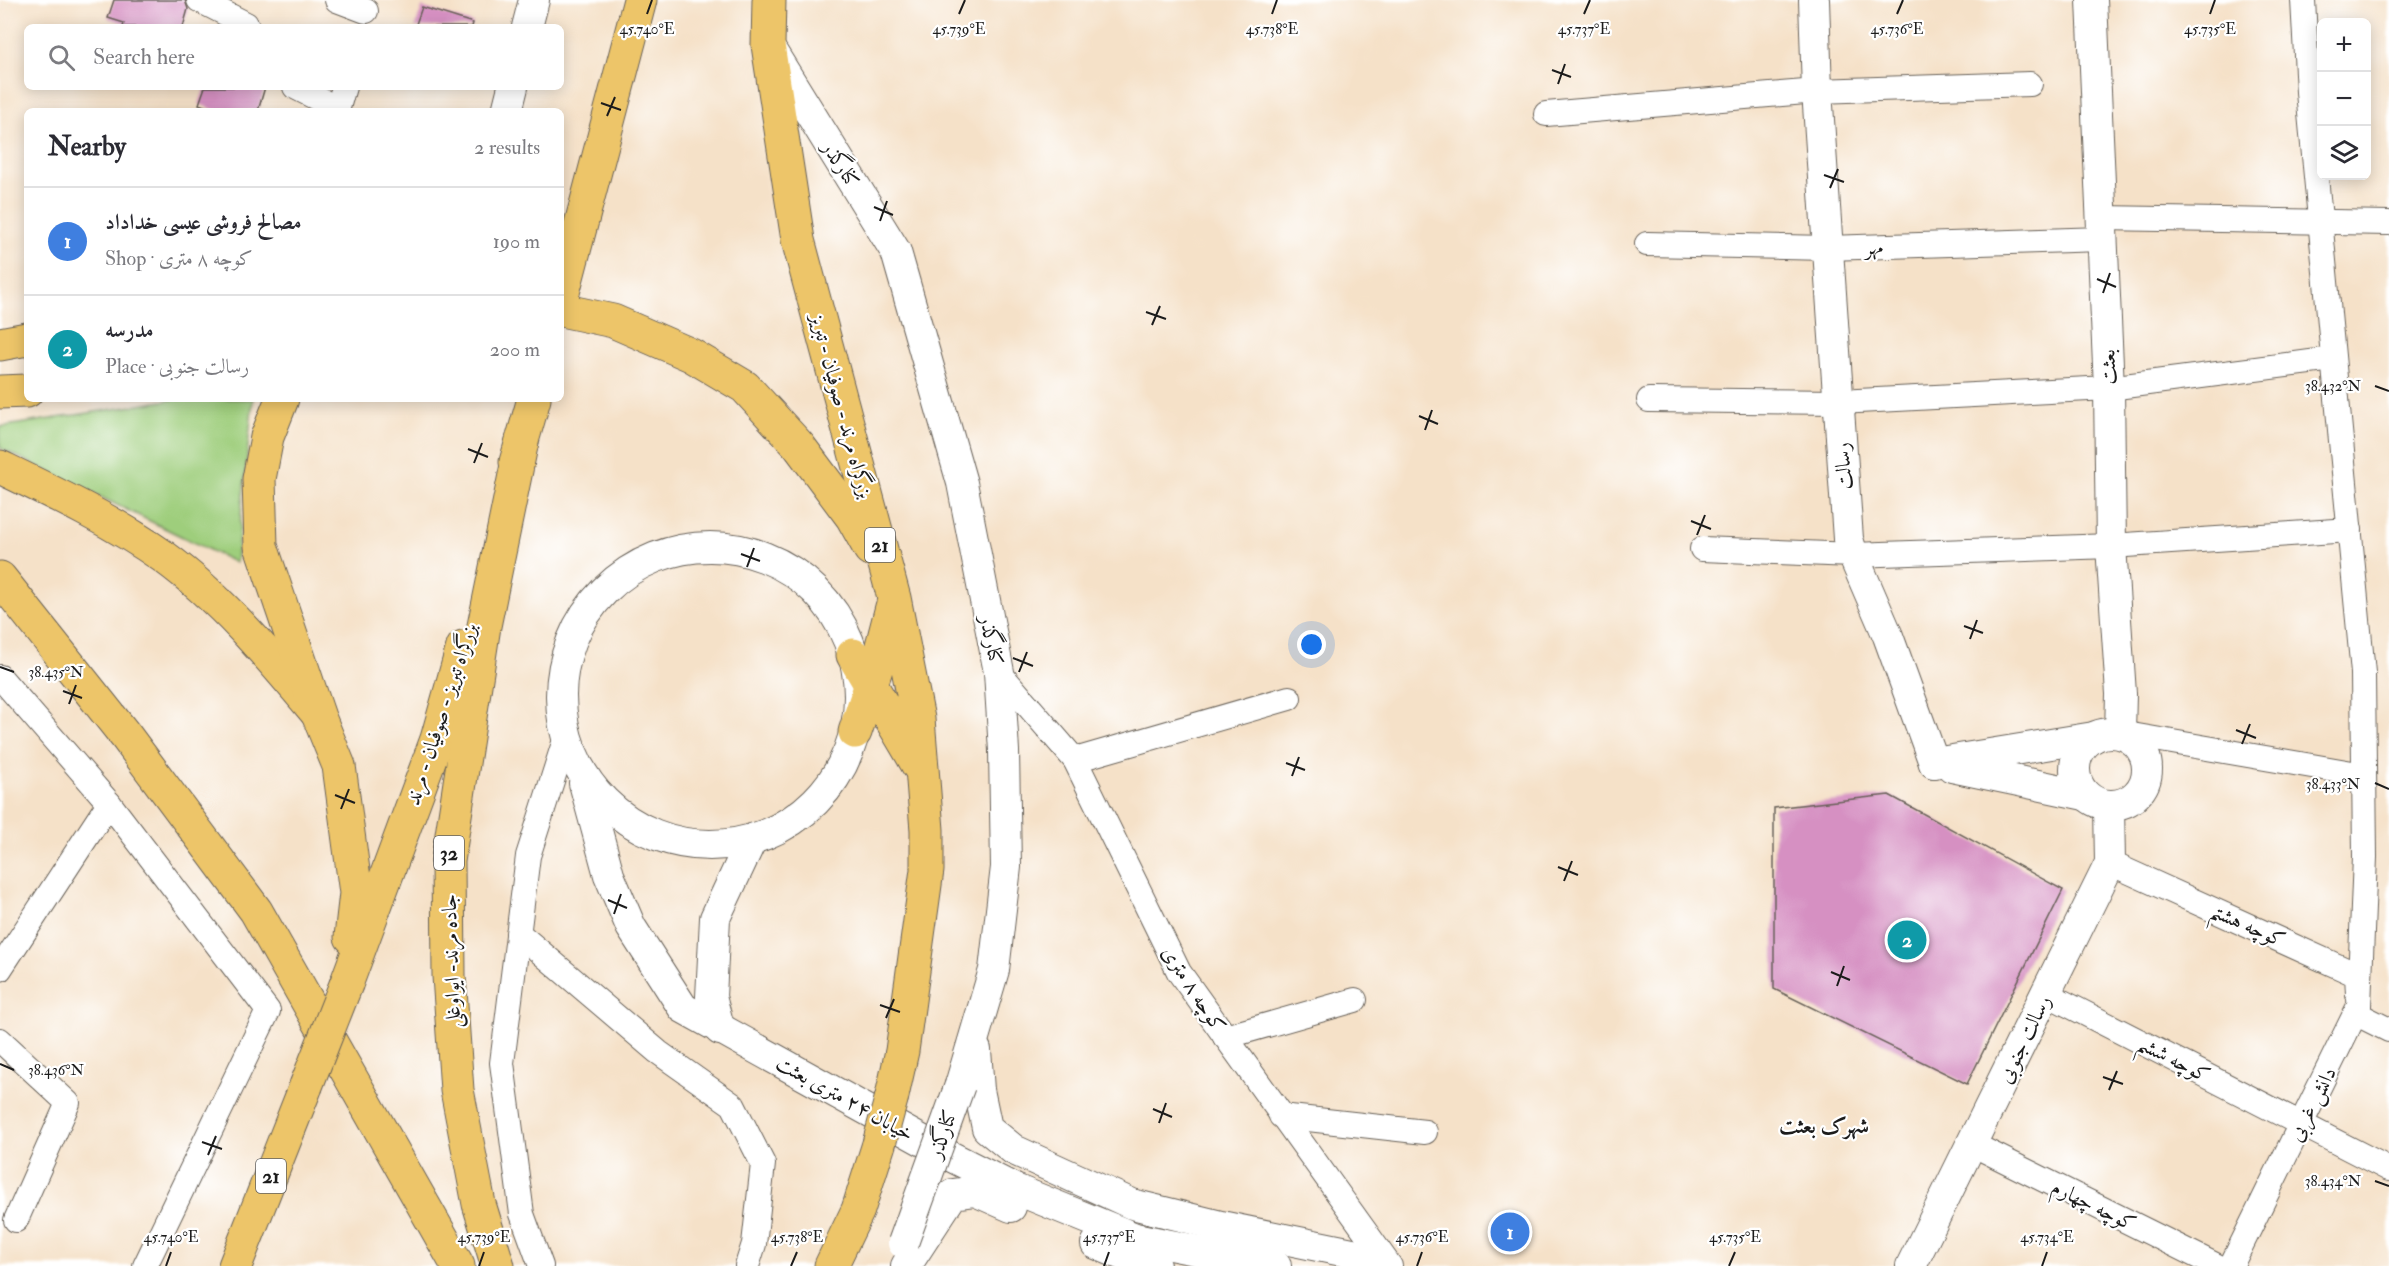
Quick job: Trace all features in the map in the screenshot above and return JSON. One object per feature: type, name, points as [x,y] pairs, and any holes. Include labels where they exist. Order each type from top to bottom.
[{"type":"main road","points":[[564,289],[640,0]]},
{"type":"main road","name":"بزرگراه مرند - صوفیان - تبریز","points":[[769,0],[768,45],[798,240],[894,598],[918,719],[923,774],[927,870],[902,1051],[879,1144],[858,1210]]},
{"type":"main road","points":[[564,311],[613,321],[691,355],[745,387],[799,446],[852,517],[880,565],[894,598],[871,684],[855,732]]},
{"type":"main road","points":[[0,344],[24,340]]},
{"type":"main road","points":[[0,392],[24,391]]},
{"type":"main road","points":[[281,402],[267,437],[260,479],[261,546],[319,717],[339,766],[356,894],[347,982]]},
{"type":"main road","name":"21","points":[[522,441],[533,402]]},
{"type":"main road","name":"بزرگراه تبریز - صوفیان - مرند","points":[[347,982],[437,739],[522,441]]},
{"type":"main road","name":"جاده مرند- ایواوغلی","points":[[498,1266],[479,1204],[457,1090],[448,976],[448,861],[484,626],[522,441]]},
{"type":"main road","points":[[0,467],[78,504],[164,558],[224,608],[268,655],[319,717]]},
{"type":"main road","points":[[0,578],[125,735],[256,911],[458,1266]]},
{"type":"main road","points":[[853,654],[923,774]]},
{"type":"main road","name":"21","points":[[236,1266],[347,982]]},
{"type":"main road","points":[[840,1266],[858,1210]]},
{"type":"main road","name":"21","points":[[831,1266],[858,1210]]},
{"type":"street","points":[[199,0],[246,24]]},
{"type":"street","points":[[337,0],[366,13]]},
{"type":"street","points":[[528,24],[534,0]]},
{"type":"street","name":"رسالت","points":[[1814,0],[1817,91],[1848,539],[1888,636],[1935,763]]},
{"type":"street","name":"بعثت","points":[[2092,0],[2109,388],[2111,546],[2121,694],[2107,735]]},
{"type":"street","points":[[2303,0],[2308,92],[2364,673],[2365,857],[2358,1010],[2389,1030]]},
{"type":"street","name":"کنارگذر","points":[[768,45],[896,252],[962,483],[999,672],[1004,751],[1006,867],[994,970],[975,1039],[902,1258]]},
{"type":"street","points":[[1546,114],[1817,91],[2030,84]]},
{"type":"street","points":[[304,90],[339,102]]},
{"type":"street","points":[[508,108],[512,90]]},
{"type":"street","name":"مهر","points":[[1647,244],[1828,249],[2101,228],[2320,222],[2389,223]]},
{"type":"street","points":[[1649,400],[1839,402],[2109,388],[2333,359]]},
{"type":"street","points":[[1702,549],[1853,555],[2111,546],[2350,530]]},
{"type":"street","points":[[706,547],[745,551],[782,565],[813,588],[838,619],[853,654],[860,693],[855,732],[841,768],[818,799],[788,823],[753,839],[714,845],[675,841],[638,827],[606,804],[582,773],[566,737],[560,699],[564,660],[578,624],[602,592],[632,568],[668,553],[706,547]]},
{"type":"street","name":"کوچه ۸ متری","points":[[999,672],[1075,760],[1179,972],[1390,1266]]},
{"type":"street","points":[[0,677],[109,803],[268,1011],[145,1266]]},
{"type":"street","points":[[1075,760],[1289,698]]},
{"type":"street","points":[[1935,763],[2107,735],[2364,775]]},
{"type":"street","points":[[1935,763],[2097,800],[2122,804],[2134,798],[2143,788],[2147,774],[2147,761],[2142,749],[2132,739],[2107,735],[2083,745],[2077,757],[2075,770],[2078,783],[2097,800]]},
{"type":"street","points":[[541,1266],[522,1214],[502,1063],[528,856],[566,737]]},
{"type":"street","name":"خیابان ۲۴ متری بعثت","points":[[582,773],[609,875],[631,927],[683,1008],[952,1157],[1015,1189],[1135,1238],[1276,1266]]},
{"type":"street","name":"رسالت جنوبی","points":[[1911,1266],[2110,863],[2097,800]]},
{"type":"street","points":[[0,969],[109,803]]},
{"type":"street","points":[[720,1030],[711,997],[715,918],[753,839]]},
{"type":"street","name":"کوچه هشتم","points":[[2110,863],[2357,975],[2358,1010]]},
{"type":"street","points":[[518,933],[658,1052],[733,1106],[764,1164],[754,1244],[747,1266]]},
{"type":"street","name":"کوچه ششم","points":[[2047,994],[2389,1169]]},
{"type":"street","points":[[1225,1037],[1355,1000]]},
{"type":"street","name":"دانش غربی","points":[[2231,1266],[2358,1010]]},
{"type":"street","points":[[975,1039],[979,1090],[987,1128],[1014,1150],[1132,1204],[1221,1226],[1357,1254],[1374,1266]]},
{"type":"street","points":[[0,1040],[68,1103],[16,1220]]},
{"type":"street","points":[[1281,1116],[1425,1132]]},
{"type":"street","name":"کوچه چهارم","points":[[1972,1144],[2217,1266]]},
{"type":"street","points":[[902,1258],[953,1194],[975,1191],[1138,1262],[1155,1266]]},
{"type":"green space","points":[[157,402],[253,402],[236,563],[0,448],[0,427]]},
{"type":"building","points":[[114,0],[185,0],[188,9],[184,24],[124,24],[108,18]]},
{"type":"building","points":[[422,7],[473,23],[473,24],[416,24]]},
{"type":"building","points":[[204,90],[264,90],[259,108],[209,108],[199,104]]},
{"type":"building","points":[[1889,795],[2063,890],[1967,1084],[1774,989],[1774,808]]},
{"type":"place","name":"مدرسه","points":[[1907,940]]},
{"type":"place","name":"مصالح فروشی عیسی خداداد","points":[[1510,1232]]},
{"type":"district","name":"شهرک بعثت","points":[[1824,1125]]}]
